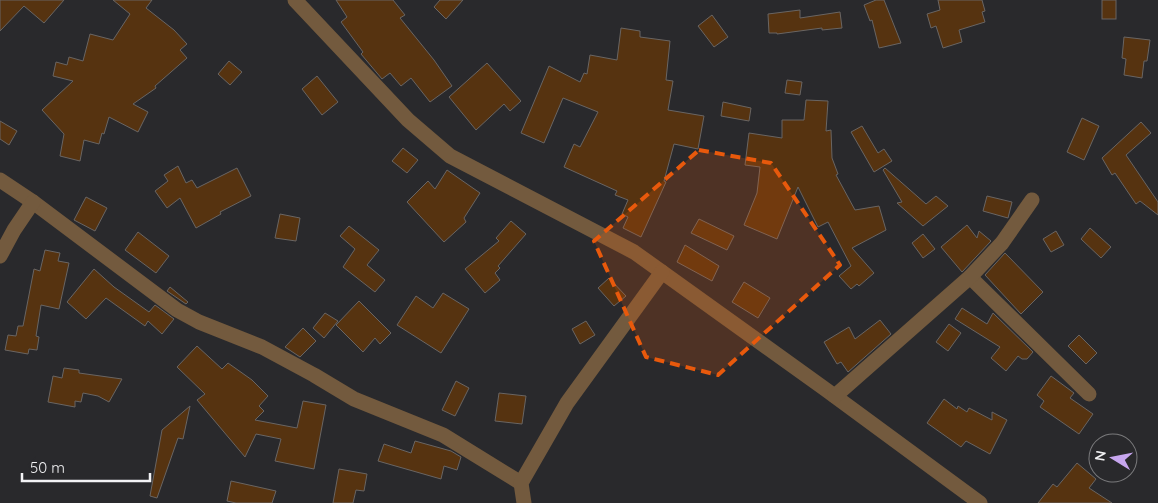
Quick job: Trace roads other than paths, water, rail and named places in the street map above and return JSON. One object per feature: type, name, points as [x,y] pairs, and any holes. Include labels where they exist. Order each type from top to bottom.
[{"type":"street","points":[[295,0],[408,120],[450,156],[634,252],[980,503]]},
{"type":"street","points":[[0,180],[33,202],[177,310],[199,322],[262,347],[354,399],[443,434],[521,483]]},
{"type":"street","points":[[835,396],[970,277],[1002,243],[1032,200]]},
{"type":"street","points":[[0,256],[14,230],[33,202]]},
{"type":"street","points":[[524,503],[521,483],[568,403],[662,272]]},
{"type":"street","points":[[970,277],[1089,394]]}]
